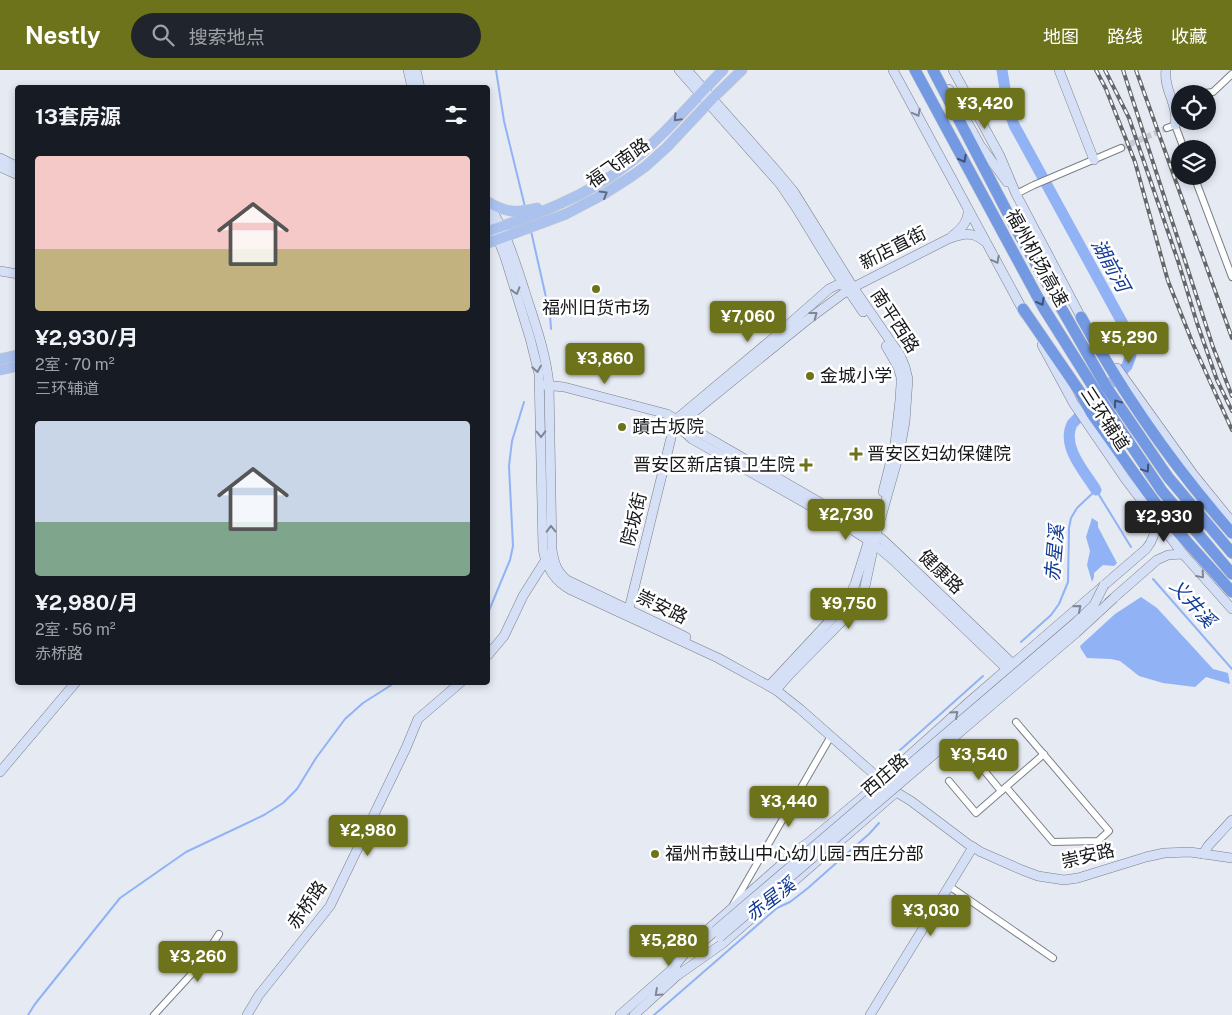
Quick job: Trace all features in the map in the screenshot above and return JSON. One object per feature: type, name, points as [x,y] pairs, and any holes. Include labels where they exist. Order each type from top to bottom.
[{"type":"highway","name":"福州机场高速","points":[[915,70],[1043,307],[1114,420],[1162,491],[1232,574]]},
{"type":"highway","name":"福州机场高速","points":[[937,72],[1016,229],[1107,388],[1168,477],[1232,553]]},
{"type":"highway","points":[[1023,309],[1080,392],[1090,419],[1100,424],[1171,524],[1232,592]]},
{"type":"highway","points":[[1081,317],[1123,382],[1142,418],[1203,500],[1232,533]]},
{"type":"main road","name":"福飞南路","points":[[494,229],[515,216],[561,203],[594,186],[627,165],[665,131],[723,70]]},
{"type":"main road","name":"福飞南路","points":[[490,242],[585,205],[632,176],[661,153],[742,70]]},
{"type":"main road","points":[[490,204],[515,216]]},
{"type":"main road","points":[[0,359],[15,356]]},
{"type":"main road","points":[[0,370],[15,367]]},
{"type":"street","points":[[408,70],[411,85]]},
{"type":"street","points":[[416,70],[419,85]]},
{"type":"street","points":[[679,70],[702,92]]},
{"type":"street","points":[[687,70],[702,92]]},
{"type":"street","name":"三环辅道","points":[[894,70],[1074,404],[1090,419],[1126,480],[1156,519],[1183,554],[1232,609]]},
{"type":"street","points":[[953,70],[1000,156],[1016,194],[1081,317]]},
{"type":"street","points":[[1058,70],[1094,160]]},
{"type":"street","points":[[1166,70],[1171,105]]},
{"type":"street","points":[[937,72],[980,146],[1016,194]]},
{"type":"street","points":[[1216,89],[1232,74]]},
{"type":"street","name":"南平西路","points":[[702,92],[783,188],[848,287],[900,355],[908,378],[907,407],[900,454],[872,538],[864,591],[858,603],[774,686]]},
{"type":"street","points":[[1016,194],[1121,148]]},
{"type":"street","points":[[0,158],[15,166]]},
{"type":"street","points":[[0,167],[15,174]]},
{"type":"street","points":[[1197,185],[1232,276]]},
{"type":"street","points":[[948,239],[966,223],[969,215],[968,209]]},
{"type":"street","points":[[490,212],[494,229],[502,238],[539,374],[544,385]]},
{"type":"street","points":[[948,239],[972,234],[986,242]]},
{"type":"street","name":"崇安路","points":[[502,238],[540,337],[547,367],[544,385],[543,549],[545,560],[553,576],[562,585],[718,658],[794,697],[911,801],[973,847],[1027,872],[1064,880],[1078,878],[1164,853],[1183,852],[1232,858]]},
{"type":"street","name":"新店直街","points":[[675,421],[694,412],[848,287],[948,239]]},
{"type":"street","points":[[0,271],[15,274]]},
{"type":"street","points":[[1123,382],[1192,474],[1232,522]]},
{"type":"street","name":"崇安路","points":[[544,385],[552,550],[557,569],[567,580],[734,660],[774,686],[883,778]]},
{"type":"street","name":"健康路","points":[[544,385],[564,387],[675,421],[872,538],[893,560],[1023,679]]},
{"type":"street","name":"院坂街","points":[[629,609],[675,421]]},
{"type":"street","points":[[675,972],[690,946],[729,910],[1142,553],[1154,537],[1156,519]]},
{"type":"street","points":[[490,653],[504,636],[523,596],[552,550]]},
{"type":"street","points":[[675,972],[722,944],[898,791],[1156,560],[1163,556],[1183,554]]},
{"type":"street","points":[[717,934],[1074,624],[1094,605],[1104,585]]},
{"type":"street","name":"西庄路","points":[[620,1015],[675,972],[717,934],[1072,637],[1114,598]]},
{"type":"street","points":[[0,772],[73,685]]},
{"type":"street","name":"赤桥路","points":[[247,1015],[259,996],[330,906],[406,748],[416,722],[420,716],[457,685]]},
{"type":"street","points":[[973,758],[1053,842],[1098,841],[1109,831],[1016,722]]},
{"type":"street","points":[[729,910],[831,736]]},
{"type":"street","points":[[948,781],[976,813],[1044,754]]},
{"type":"street","points":[[1203,854],[1232,820]]},
{"type":"street","points":[[870,1015],[973,847]]},
{"type":"street","points":[[948,886],[1053,958]]},
{"type":"street","points":[[154,1015],[197,968],[219,934]]},
{"type":"street","name":"西庄路","points":[[634,1015],[675,972]]},
{"type":"water","points":[[1092,518],[1098,522],[1098,527],[1117,563],[1114,566],[1103,565],[1094,573],[1092,582],[1087,565],[1090,551],[1086,537]]},
{"type":"water","points":[[1141,597],[1157,608],[1213,669],[1228,673],[1230,684],[1206,677],[1195,687],[1163,683],[1139,676],[1120,661],[1087,658],[1080,646],[1115,614]]},
{"type":"waterway","points":[[496,70],[504,121],[525,207]]},
{"type":"waterway","name":"湖前河","points":[[1002,70],[1008,108],[1014,125],[1129,335],[1131,355],[1127,366],[1072,424],[1069,433],[1072,450],[1076,459],[1096,490]]},
{"type":"waterway","points":[[531,231],[550,315],[551,329]]},
{"type":"waterway","points":[[490,608],[510,560],[513,546],[509,466],[512,441],[524,402]]},
{"type":"waterway","name":"赤星溪","points":[[1021,642],[1051,615],[1059,604],[1068,582],[1069,528],[1071,518],[1077,508],[1096,490],[1131,547]]},
{"type":"waterway","name":"义井溪","points":[[1153,579],[1232,669]]},
{"type":"waterway","name":"赤星溪","points":[[899,751],[983,676]]},
{"type":"waterway","points":[[28,1015],[120,898],[186,852],[264,815],[283,803],[297,789],[316,758],[345,719],[363,703],[391,685]]},
{"type":"waterway","name":"赤星溪","points":[[654,1015],[777,908],[790,902],[808,888],[879,823]]},
{"type":"tunnel","points":[[1121,148],[1167,128]]},
{"type":"railway","points":[[1096,70],[1106,89],[1135,162],[1168,281],[1193,344],[1232,430]]},
{"type":"railway","points":[[1105,70],[1129,118],[1217,380],[1232,411]]},
{"type":"railway","points":[[1123,70],[1213,347],[1232,396]]},
{"type":"railway","points":[[1136,70],[1232,338]]},
{"type":"place","name":"福州旧货市场","points":[[596,289]]},
{"type":"place","name":"金城小学","points":[[810,376]]},
{"type":"place","name":"蹟古坂院","points":[[622,427]]},
{"type":"place","name":"晋安区妇幼保健院","points":[[856,454]]},
{"type":"place","name":"晋安区新店镇卫生院","points":[[806,465]]},
{"type":"place","name":"福州市鼓山中心幼儿园-西庄分部","points":[[655,854]]}]
